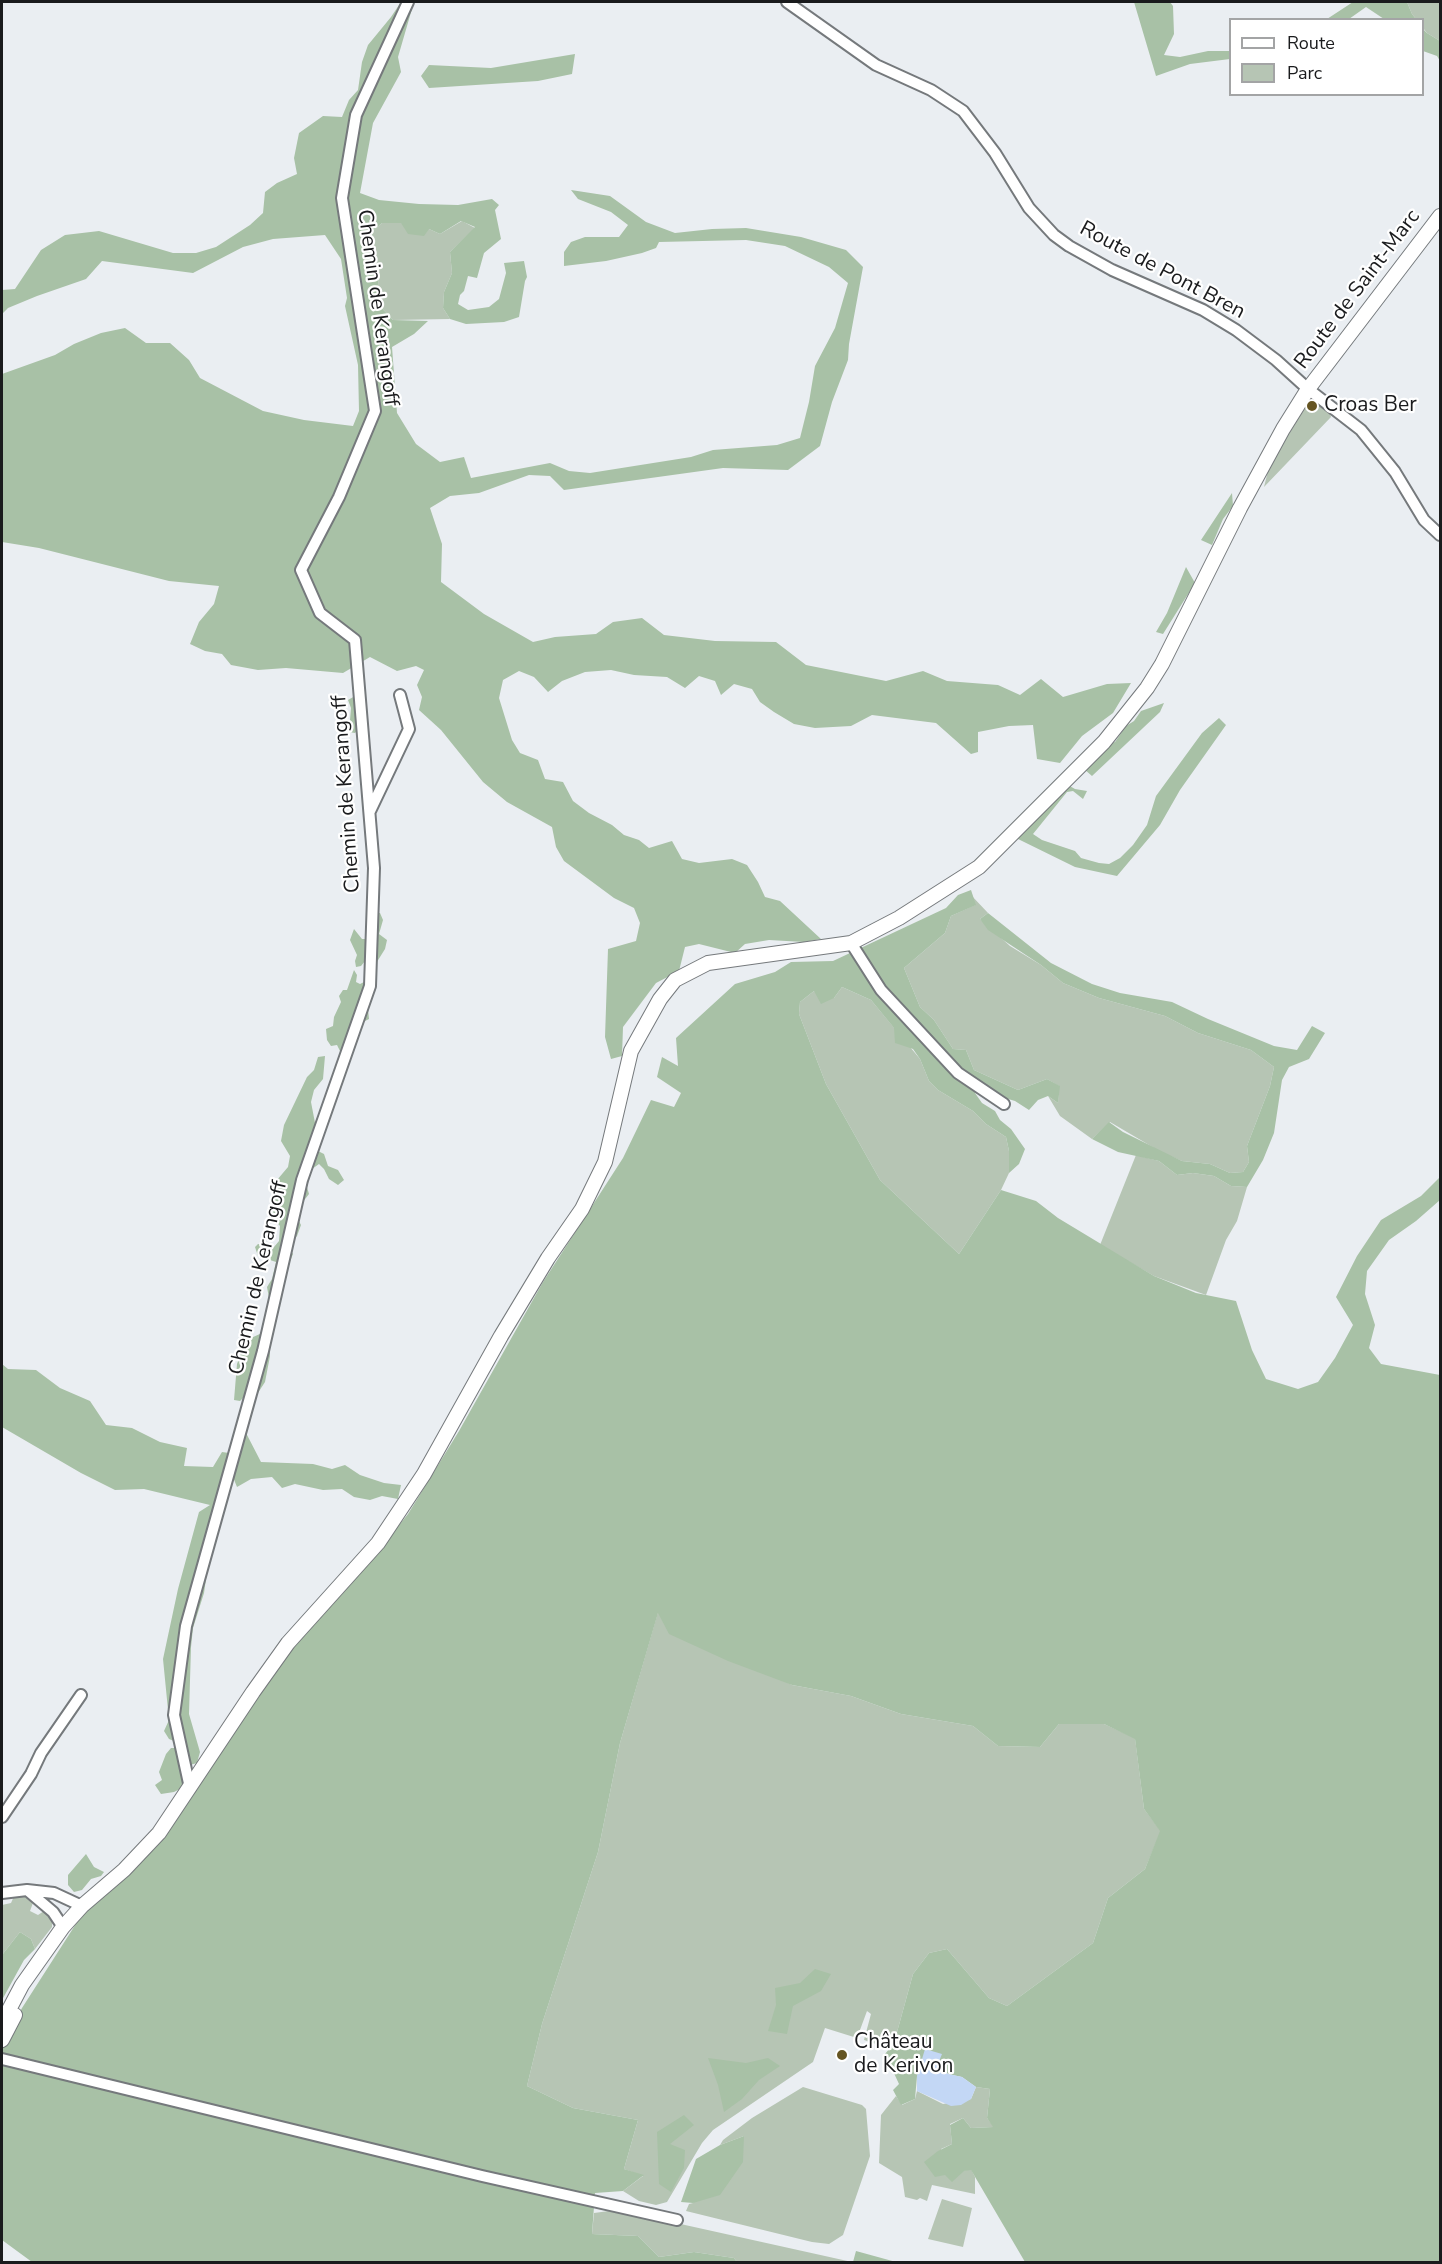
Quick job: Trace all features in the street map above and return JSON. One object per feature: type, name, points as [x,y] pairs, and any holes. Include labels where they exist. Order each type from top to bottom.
[{"type":"street","name":"Chemin de Kerangoff","points":[[190,1788],[174,1714],[186,1626],[263,1351],[302,1180],[370,986],[375,868],[355,640],[320,613],[301,570],[339,497],[375,411],[342,198],[356,115],[408,2]]},
{"type":"street","name":"Route de Pont Bren","points":[[787,2],[876,65],[931,90],[963,111],[995,153],[1029,208],[1054,235],[1088,258],[1179,298],[1236,330],[1276,360],[1308,389],[1361,430],[1395,472],[1424,520],[1440,535]]},
{"type":"street","name":"Route de Saint-Marc","points":[[82,1906],[124,1870],[159,1833],[288,1643],[378,1543],[424,1474],[501,1336],[548,1258],[582,1209],[605,1162],[631,1051],[660,999],[675,980],[708,963],[851,943],[899,918],[979,867],[1104,742],[1162,664],[1261,467],[1308,389],[1440,216]]},
{"type":"street","points":[[370,811],[409,729],[400,695]]},
{"type":"street","points":[[851,943],[881,990],[958,1073],[1005,1104]]},
{"type":"street","points":[[2,1817],[31,1774],[41,1753],[81,1695]]},
{"type":"street","points":[[2,1893],[27,1890],[54,1893],[82,1906]]},
{"type":"street","points":[[27,1890],[54,1912],[63,1927]]},
{"type":"street","points":[[2,2023],[22,1985],[63,1927],[82,1906]]},
{"type":"street","points":[[2,2040],[22,2002],[82,1906]]},
{"type":"street","points":[[2,2059],[482,2176],[677,2220]]},
{"type":"green space","points":[[401,2],[414,2],[398,57],[401,72],[373,123],[360,193],[379,200],[419,204],[458,205],[492,199],[499,205],[495,210],[501,239],[484,253],[477,278],[468,276],[464,291],[460,295],[458,304],[468,310],[489,307],[499,299],[506,273],[504,263],[524,261],[527,277],[519,317],[504,322],[466,324],[450,319],[443,308],[444,292],[452,273],[450,252],[475,227],[461,221],[440,234],[429,229],[424,236],[408,234],[401,223],[382,223],[373,231],[373,253],[379,267],[377,303],[393,320],[428,321],[414,334],[392,347],[397,413],[416,444],[440,462],[464,457],[471,478],[550,463],[569,471],[590,473],[691,457],[713,450],[777,445],[800,438],[815,366],[835,328],[848,283],[829,267],[785,246],[746,240],[659,242],[656,248],[642,253],[606,261],[564,266],[564,252],[571,242],[585,237],[619,237],[628,225],[611,212],[578,199],[571,190],[610,196],[646,222],[675,233],[746,228],[801,237],[846,250],[863,267],[848,360],[832,402],[820,446],[788,470],[723,468],[564,490],[550,476],[529,475],[479,493],[450,496],[430,508],[442,544],[441,582],[484,614],[533,642],[555,637],[596,634],[613,622],[642,618],[664,635],[715,641],[776,642],[806,665],[886,681],[923,671],[947,681],[998,685],[1020,695],[1041,679],[1063,697],[1107,684],[1131,683],[1113,713],[1082,736],[1060,763],[1037,759],[1033,725],[1009,726],[978,732],[978,752],[971,754],[936,723],[872,715],[851,726],[815,728],[794,724],[760,702],[752,689],[734,684],[721,695],[715,681],[699,676],[685,688],[667,677],[634,675],[611,670],[585,672],[562,681],[548,692],[534,677],[519,671],[503,680],[499,698],[512,740],[520,753],[538,760],[545,779],[563,782],[573,801],[624,835],[639,840],[649,848],[672,841],[682,859],[699,863],[732,859],[747,865],[765,897],[780,901],[821,939],[804,942],[769,940],[745,944],[735,953],[699,944],[685,947],[679,971],[656,983],[623,1027],[622,1056],[611,1059],[605,1037],[608,949],[636,941],[640,923],[634,908],[614,898],[564,861],[556,847],[552,827],[507,802],[483,782],[441,730],[419,710],[422,697],[417,685],[424,670],[416,666],[397,671],[370,657],[343,673],[286,668],[258,670],[231,665],[222,654],[205,651],[190,644],[199,622],[214,604],[219,586],[169,581],[39,548],[2,542],[2,374],[55,355],[101,333],[125,328],[146,343],[170,343],[189,360],[200,378],[263,411],[304,420],[353,426],[359,411],[358,365],[345,306],[347,298],[341,259],[325,235],[273,239],[243,247],[193,273],[102,261],[86,279],[8,308],[2,314],[2,290],[15,289],[41,250],[65,235],[99,231],[173,253],[196,253],[216,247],[250,225],[263,213],[265,192],[277,183],[297,174],[294,158],[299,133],[323,116],[342,117],[349,100],[358,90],[362,62],[368,45]]},
{"type":"green space","points":[[1134,2],[1170,2],[1173,6],[1174,34],[1164,55],[1180,57],[1208,51],[1229,51],[1229,59],[1190,64],[1156,76]]},
{"type":"green space","points":[[1353,2],[1407,2],[1415,18],[1382,18],[1366,7],[1350,18],[1329,18]]},
{"type":"green space","points":[[1407,2],[1440,2],[1440,41],[1424,29],[1424,18],[1415,18]]},
{"type":"green space","points":[[1424,30],[1440,41],[1440,61],[1437,56],[1424,51]]},
{"type":"green space","points":[[575,54],[572,74],[538,81],[429,88],[421,76],[429,65],[491,68]]},
{"type":"green space","points":[[462,221],[475,228],[450,252],[452,273],[444,292],[443,308],[450,319],[393,320],[377,303],[379,267],[373,253],[373,231],[382,223],[401,223],[429,229],[440,234]]},
{"type":"green space","points":[[1314,402],[1330,413],[1331,417],[1264,487],[1268,471],[1288,435],[1308,403]]},
{"type":"green space","points":[[1232,493],[1233,506],[1223,519],[1212,545],[1201,540]]},
{"type":"green space","points":[[1186,567],[1195,583],[1163,634],[1156,632],[1167,613]]},
{"type":"green space","points":[[355,696],[365,699],[367,712],[365,721],[355,733],[349,732],[351,708],[348,700]]},
{"type":"green space","points":[[1164,703],[1160,712],[1092,776],[1084,769],[1108,744],[1115,742],[1126,726],[1134,721],[1141,711]]},
{"type":"green space","points":[[1219,718],[1226,725],[1180,790],[1160,825],[1117,876],[1075,867],[1018,839],[1018,833],[1027,830],[1030,820],[1038,813],[1044,812],[1052,798],[1068,785],[1087,791],[1083,799],[1073,791],[1067,792],[1033,834],[1042,840],[1075,851],[1081,858],[1099,863],[1109,864],[1120,858],[1133,845],[1147,825],[1156,796],[1202,733]]},
{"type":"green space","points":[[971,890],[976,905],[951,916],[945,933],[904,968],[920,1007],[934,1020],[953,1049],[966,1050],[974,1070],[1018,1090],[1047,1079],[1060,1086],[1058,1103],[1048,1096],[1038,1100],[1029,1110],[1015,1101],[975,1093],[982,1103],[995,1111],[1025,1149],[1019,1164],[1009,1173],[1009,1151],[1006,1137],[986,1124],[973,1111],[938,1090],[929,1081],[913,1049],[895,1043],[894,1028],[871,1000],[842,987],[834,998],[821,1004],[814,991],[800,1002],[799,1014],[826,1084],[880,1180],[959,1254],[1001,1190],[1036,1201],[1058,1218],[1154,1276],[1196,1293],[1236,1301],[1252,1350],[1266,1379],[1298,1389],[1318,1382],[1335,1358],[1353,1325],[1336,1297],[1357,1256],[1381,1220],[1421,1196],[1440,1177],[1440,1200],[1389,1240],[1367,1271],[1365,1294],[1375,1325],[1369,1348],[1381,1364],[1440,1375],[1440,2262],[1025,2262],[971,2170],[964,2171],[952,2182],[945,2175],[935,2177],[924,2162],[952,2144],[950,2125],[963,2118],[971,2128],[993,2127],[987,2118],[990,2089],[976,2087],[962,2077],[948,2074],[938,2064],[917,2076],[915,2099],[901,2105],[893,2090],[899,2084],[885,2054],[894,2043],[913,1974],[929,1953],[947,1949],[989,1998],[1007,2006],[1093,1943],[1108,1898],[1145,1869],[1160,1831],[1144,1809],[1135,1739],[1104,1724],[1059,1724],[1040,1747],[998,1746],[973,1726],[901,1714],[851,1696],[792,1685],[728,1661],[669,1634],[658,1613],[620,1743],[598,1852],[542,2024],[527,2086],[573,2108],[638,2120],[624,2169],[644,2175],[623,2191],[595,2193],[592,2234],[638,2236],[659,2257],[694,2252],[734,2258],[737,2262],[32,2262],[2,2240],[2,2048],[5,2039],[22,2008],[81,1916],[127,1871],[289,1646],[367,1565],[408,1514],[459,1431],[543,1282],[623,1158],[651,1100],[674,1107],[681,1093],[657,1077],[662,1057],[678,1066],[676,1038],[735,984],[775,972],[791,962],[833,961],[946,908],[958,895]]},
{"type":"green space","points":[[971,895],[988,913],[980,919],[1010,946],[1041,965],[1063,983],[1099,998],[1165,1016],[1198,1033],[1251,1050],[1274,1067],[1270,1086],[1247,1146],[1249,1162],[1243,1172],[1230,1173],[1210,1164],[1182,1161],[1161,1152],[1110,1122],[1092,1139],[1060,1116],[1048,1096],[1058,1103],[1059,1086],[1047,1079],[1018,1090],[974,1070],[966,1050],[953,1049],[934,1020],[920,1007],[904,968],[945,933],[951,916],[975,905]]},
{"type":"green space","points":[[378,913],[383,920],[379,934],[387,940],[385,949],[375,965],[375,986],[368,1009],[369,1019],[357,1030],[342,1055],[337,1045],[331,1046],[327,1040],[326,1029],[333,1026],[334,1017],[341,1002],[339,996],[343,990],[347,990],[354,970],[357,975],[356,982],[360,984],[366,981],[368,965],[365,961],[361,966],[356,967],[357,955],[350,940],[354,929],[362,939],[368,939],[369,918]]},
{"type":"green space","points":[[988,913],[1051,963],[1092,984],[1120,993],[1172,1002],[1274,1046],[1297,1050],[1312,1026],[1325,1033],[1309,1059],[1289,1067],[1282,1080],[1274,1133],[1263,1160],[1247,1187],[1231,1186],[1214,1176],[1193,1173],[1177,1175],[1159,1161],[1118,1152],[1092,1139],[1109,1122],[1123,1132],[1182,1161],[1210,1164],[1230,1173],[1243,1172],[1249,1162],[1247,1146],[1270,1086],[1274,1067],[1251,1050],[1198,1033],[1165,1016],[1099,998],[1063,983],[1041,965],[988,930],[980,919]]},
{"type":"green space","points":[[842,987],[871,1000],[920,1059],[929,1081],[938,1090],[973,1111],[986,1124],[1006,1137],[1009,1151],[1009,1173],[1001,1190],[959,1254],[880,1180],[826,1084],[799,1014],[800,1002],[814,991],[834,998]]},
{"type":"green space","points":[[325,1056],[323,1079],[314,1090],[311,1102],[316,1128],[316,1150],[324,1154],[328,1166],[338,1170],[344,1180],[338,1185],[329,1179],[319,1164],[312,1169],[307,1187],[309,1194],[302,1203],[298,1219],[301,1225],[292,1242],[290,1249],[293,1254],[283,1279],[282,1299],[277,1303],[275,1328],[269,1337],[270,1356],[265,1382],[254,1399],[246,1395],[240,1401],[234,1400],[237,1364],[243,1348],[251,1338],[262,1333],[267,1316],[269,1298],[267,1287],[272,1279],[276,1262],[258,1256],[255,1247],[258,1244],[274,1247],[279,1241],[280,1226],[273,1218],[274,1202],[277,1180],[288,1167],[290,1156],[281,1141],[284,1125],[307,1077],[314,1070],[318,1057]]},
{"type":"green space","points":[[1136,1155],[1159,1161],[1177,1175],[1193,1173],[1214,1176],[1231,1186],[1247,1187],[1237,1221],[1226,1240],[1206,1295],[1154,1276],[1100,1245]]},
{"type":"green space","points":[[2,1364],[8,1369],[36,1370],[60,1388],[90,1401],[106,1425],[132,1428],[160,1442],[187,1448],[184,1466],[213,1467],[222,1452],[229,1453],[246,1433],[261,1462],[313,1464],[332,1469],[345,1465],[360,1475],[384,1483],[401,1485],[398,1499],[382,1496],[370,1500],[354,1497],[342,1489],[323,1490],[295,1484],[282,1488],[272,1477],[251,1479],[237,1487],[233,1477],[193,1628],[189,1714],[200,1752],[197,1763],[190,1765],[182,1778],[184,1787],[174,1792],[161,1794],[155,1785],[162,1780],[159,1772],[166,1754],[171,1748],[176,1748],[174,1741],[169,1739],[164,1731],[169,1720],[163,1659],[178,1589],[199,1512],[210,1505],[144,1489],[115,1490],[2,1427]]},
{"type":"green space","points":[[658,1612],[792,1685],[851,1696],[901,1714],[973,1726],[998,1746],[1040,1747],[1059,1724],[1104,1724],[1135,1738],[1144,1809],[1161,1831],[1145,1869],[1108,1898],[1093,1943],[1007,2006],[989,1998],[947,1949],[929,1953],[913,1974],[894,2043],[885,2047],[864,2040],[871,2014],[867,2011],[857,2038],[825,2028],[813,2062],[713,2130],[702,2143],[667,2202],[656,2205],[639,2201],[623,2191],[643,2176],[624,2169],[638,2120],[573,2108],[527,2086],[542,2024],[598,1852],[620,1743]]},
{"type":"green space","points":[[86,1854],[94,1867],[104,1872],[101,1876],[91,1879],[82,1890],[74,1892],[68,1885],[68,1875]]},
{"type":"green space","points":[[15,1894],[34,1900],[30,1911],[38,1915],[44,1911],[52,1916],[52,1927],[35,1949],[31,1939],[20,1932],[2,1955],[2,1905],[11,1903]]},
{"type":"green space","points":[[20,1932],[31,1939],[35,1949],[24,1960],[2,2000],[2,1955]]},
{"type":"green space","points":[[815,1969],[831,1974],[821,1991],[793,2006],[787,2034],[768,2031],[776,2005],[775,1988],[800,1983]]},
{"type":"green space","points":[[708,2058],[746,2063],[768,2058],[780,2066],[759,2080],[742,2099],[724,2112],[718,2085]]},
{"type":"green space","points":[[803,2087],[862,2105],[866,2109],[870,2156],[843,2235],[829,2244],[812,2242],[686,2211],[689,2204],[693,2203],[744,2136],[720,2145],[723,2140],[752,2118]]},
{"type":"green space","points":[[976,2087],[990,2089],[987,2118],[994,2127],[971,2128],[963,2118],[950,2124],[952,2144],[941,2149],[945,2175],[971,2169],[975,2177],[975,2194],[932,2185],[927,2201],[905,2197],[902,2177],[879,2163],[881,2115],[896,2096],[902,2105],[915,2099],[917,2091],[943,2104],[971,2099]]},
{"type":"green space","points":[[684,2115],[694,2125],[670,2144],[685,2150],[684,2168],[671,2192],[659,2184],[657,2132]]},
{"type":"green space","points":[[744,2136],[743,2162],[720,2195],[693,2203],[681,2202],[696,2159],[720,2145]]},
{"type":"green space","points":[[942,2199],[972,2208],[963,2247],[928,2239]]},
{"type":"green space","points":[[609,2211],[640,2215],[852,2262],[737,2262],[734,2258],[694,2252],[659,2257],[638,2236],[592,2234],[594,2213]]},
{"type":"green space","points":[[856,2251],[896,2262],[853,2262]]},
{"type":"water","points":[[925,2049],[942,2054],[938,2064],[948,2074],[962,2077],[976,2087],[971,2099],[961,2105],[951,2106],[917,2091],[917,2076]]},
{"type":"place","name":"Croas Ber","points":[[1312,406]]},
{"type":"place","name":"Château de Kerivon","points":[[842,2055]]}]
